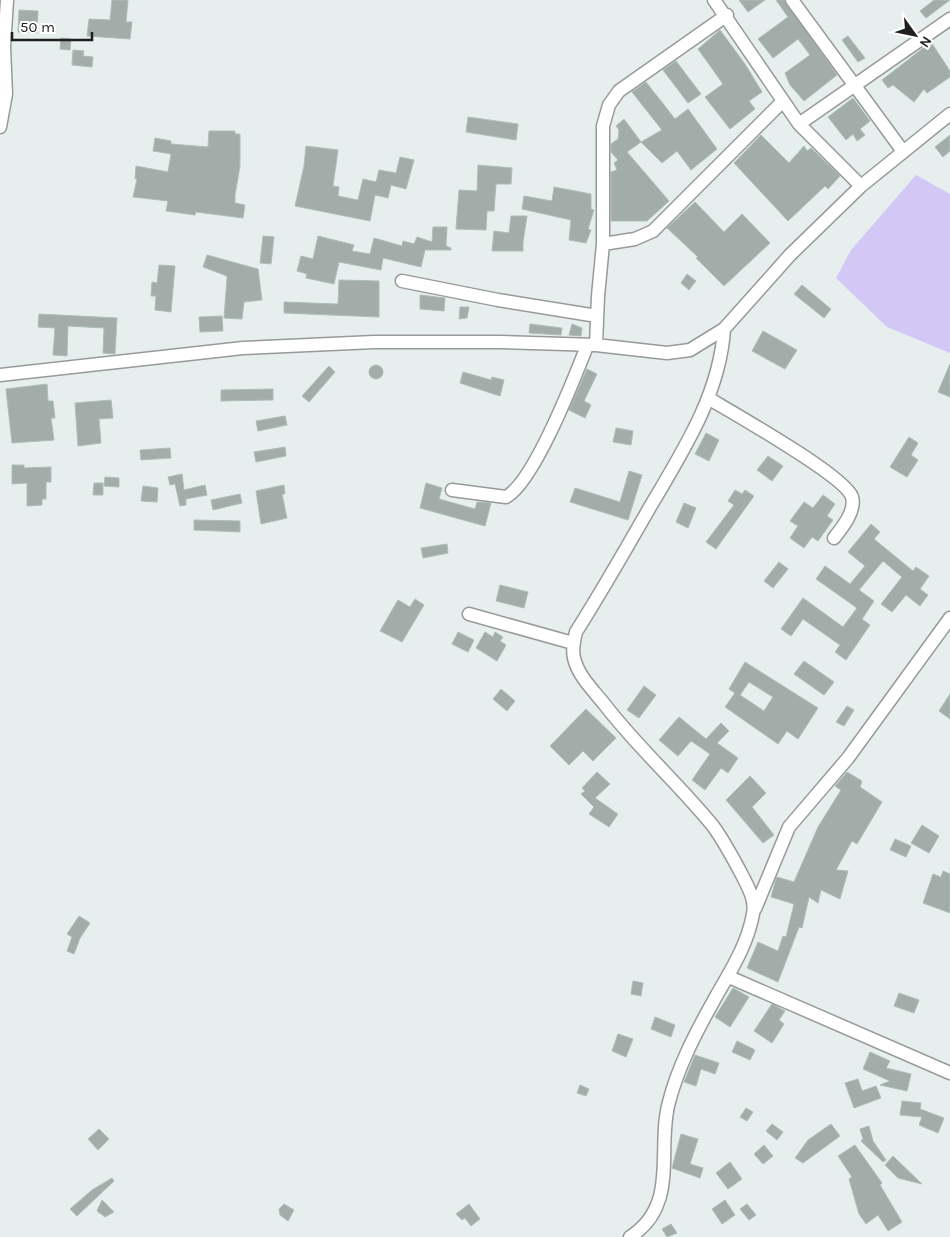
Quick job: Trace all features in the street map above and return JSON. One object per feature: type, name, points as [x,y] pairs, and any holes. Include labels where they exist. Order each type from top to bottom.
[{"type":"street","points":[[0,127],[6,94],[4,37],[7,0]]},
{"type":"street","points":[[714,0],[727,16],[782,102],[799,124],[860,186]]},
{"type":"street","points":[[792,0],[902,150]]},
{"type":"street","points":[[452,490],[506,497],[516,490],[548,433],[592,346],[597,316],[603,244],[603,126],[612,97],[727,16]]},
{"type":"street","points":[[799,124],[950,19]]},
{"type":"street","points":[[603,244],[635,239],[653,231],[782,102]]},
{"type":"street","points":[[0,375],[243,348],[374,342],[500,342],[592,346],[678,353],[699,346],[724,329],[790,255],[860,186],[902,150],[950,114]]},
{"type":"street","points":[[402,281],[498,300],[597,316]]},
{"type":"street","points":[[724,329],[719,367],[703,413],[576,632],[573,643],[574,658],[592,690],[645,754],[713,827],[742,875],[754,902],[754,911]]},
{"type":"street","points":[[708,398],[819,466],[846,489],[851,495],[852,507],[834,538]]},
{"type":"street","points":[[469,614],[573,643]]},
{"type":"street","points":[[630,1237],[651,1220],[656,1208],[664,1171],[665,1125],[668,1103],[692,1041],[729,977],[744,945],[754,911],[789,827],[848,758],[950,618]]},
{"type":"street","points":[[729,977],[950,1072]]},
{"type":"shaded area","points":[[916,175],[950,194],[950,353],[887,327],[836,278],[851,250]]},
{"type":"building","points":[[112,0],[128,0],[126,22],[132,22],[130,39],[87,36],[89,19],[110,20]]},
{"type":"building","points":[[739,0],[765,0],[748,12]]},
{"type":"building","points":[[776,0],[784,0],[837,75],[804,101],[790,85],[785,73],[810,55],[798,39],[773,58],[758,39],[788,17]]},
{"type":"building","points":[[934,0],[950,0],[926,18],[920,11]]},
{"type":"building","points":[[19,10],[38,11],[37,33],[18,32]]},
{"type":"building","points":[[720,30],[745,64],[762,92],[749,101],[755,109],[730,129],[705,97],[723,84],[698,49]]},
{"type":"building","points":[[848,36],[865,58],[858,62],[842,40]]},
{"type":"building","points":[[61,38],[71,39],[70,50],[60,49]]},
{"type":"building","points":[[931,42],[950,71],[950,77],[927,93],[924,89],[914,102],[893,85],[888,88],[882,80]]},
{"type":"building","points":[[73,50],[84,51],[83,56],[93,57],[92,67],[72,65]]},
{"type":"building","points":[[676,61],[701,94],[688,103],[663,70]]},
{"type":"building","points":[[646,82],[675,119],[688,109],[717,149],[691,170],[677,151],[662,163],[641,142],[662,130],[632,92]]},
{"type":"building","points":[[853,98],[870,121],[860,129],[865,135],[857,141],[853,134],[846,140],[828,117]]},
{"type":"building","points":[[468,117],[518,124],[516,140],[466,132]]},
{"type":"building","points":[[624,119],[641,142],[627,152],[669,201],[647,221],[611,221],[611,172],[617,170],[614,163],[618,160],[611,152],[611,144],[618,139],[619,130],[616,126]]},
{"type":"building","points":[[209,131],[235,131],[235,134],[240,134],[240,166],[235,203],[245,205],[243,218],[196,212],[195,215],[166,211],[168,201],[133,197],[137,179],[135,179],[136,166],[168,172],[171,154],[153,151],[155,138],[171,141],[171,144],[208,147]]},
{"type":"building","points":[[761,135],[789,163],[804,146],[807,151],[811,148],[840,176],[828,189],[825,186],[788,221],[734,163]]},
{"type":"building","points":[[950,135],[950,151],[943,157],[935,147]]},
{"type":"building","points":[[306,146],[338,150],[333,186],[339,187],[338,196],[358,200],[363,179],[376,182],[379,170],[396,173],[400,157],[414,160],[406,189],[391,185],[388,198],[375,195],[370,221],[295,206],[304,166]]},
{"type":"building","points":[[478,165],[512,168],[511,184],[496,184],[494,211],[487,211],[486,230],[456,229],[459,190],[477,191]]},
{"type":"building","points":[[554,187],[591,194],[591,209],[594,210],[588,229],[591,230],[586,243],[569,240],[571,220],[522,209],[524,196],[552,201]]},
{"type":"building","points":[[695,202],[724,232],[742,214],[770,243],[724,286],[696,258],[698,257],[667,228]]},
{"type":"building","points":[[511,216],[527,216],[523,251],[492,251],[494,231],[509,233]]},
{"type":"building","points":[[433,227],[447,227],[446,246],[451,248],[451,250],[425,250],[421,267],[383,258],[381,270],[339,262],[334,284],[306,278],[307,274],[297,271],[301,256],[313,259],[318,236],[354,245],[352,251],[370,254],[374,238],[402,246],[403,241],[414,244],[417,237],[432,242]]},
{"type":"building","points":[[263,236],[274,237],[271,264],[260,263]]},
{"type":"building","points":[[207,255],[258,269],[262,300],[244,302],[242,319],[224,318],[227,276],[203,267]]},
{"type":"building","points":[[159,265],[175,266],[171,312],[155,310],[156,296],[151,296],[152,282],[157,283]]},
{"type":"building","points":[[687,274],[696,281],[689,290],[681,283]]},
{"type":"building","points":[[339,280],[379,281],[379,317],[284,313],[284,302],[338,304]]},
{"type":"building","points":[[802,285],[831,309],[824,318],[794,294]]},
{"type":"building","points":[[420,295],[445,298],[444,311],[420,309]]},
{"type":"building","points":[[460,307],[469,307],[467,318],[459,319]]},
{"type":"building","points":[[39,314],[117,318],[115,354],[103,353],[104,328],[68,326],[67,356],[53,355],[55,328],[38,327]]},
{"type":"building","points":[[222,316],[223,331],[200,332],[199,317]]},
{"type":"building","points":[[530,324],[562,328],[561,335],[529,333]]},
{"type":"building","points":[[572,324],[582,328],[581,336],[569,335]]},
{"type":"building","points":[[763,331],[797,350],[785,369],[752,351]]},
{"type":"building","points":[[950,364],[950,397],[938,392]]},
{"type":"building","points":[[376,365],[381,367],[383,372],[381,377],[376,379],[371,377],[369,372],[371,367]]},
{"type":"building","points":[[329,366],[335,372],[309,402],[302,396]]},
{"type":"building","points":[[587,369],[597,374],[584,401],[591,405],[585,418],[569,410]]},
{"type":"building","points":[[463,372],[491,380],[492,377],[504,380],[500,396],[460,383]]},
{"type":"building","points":[[47,384],[48,401],[53,401],[55,418],[51,418],[54,440],[12,443],[6,389]]},
{"type":"building","points":[[273,389],[273,400],[221,401],[221,390]]},
{"type":"building","points":[[111,400],[113,418],[99,419],[101,443],[78,446],[75,403]]},
{"type":"building","points":[[285,416],[287,425],[258,431],[256,421]]},
{"type":"building","points":[[616,428],[633,431],[631,445],[613,442]]},
{"type":"building","points":[[706,433],[719,440],[709,461],[695,454]]},
{"type":"building","points":[[909,437],[918,443],[911,455],[918,460],[907,477],[890,467]]},
{"type":"building","points":[[285,447],[286,456],[256,462],[254,452]]},
{"type":"building","points":[[170,448],[171,458],[141,460],[140,450]]},
{"type":"building","points":[[768,456],[783,466],[772,481],[757,470]]},
{"type":"building","points":[[12,465],[24,465],[24,468],[51,467],[51,482],[46,482],[46,499],[42,499],[42,505],[27,506],[27,483],[12,484]]},
{"type":"building","points":[[629,471],[642,475],[628,520],[570,502],[575,488],[620,502]]},
{"type":"building","points":[[182,474],[184,490],[205,485],[207,495],[186,499],[186,505],[180,506],[175,484],[170,485],[168,477]]},
{"type":"building","points":[[105,477],[119,478],[119,487],[104,486]]},
{"type":"building","points":[[94,483],[103,483],[103,495],[93,495]]},
{"type":"building","points":[[426,483],[442,488],[439,499],[475,509],[477,502],[491,503],[485,526],[420,508]]},
{"type":"building","points":[[284,485],[285,494],[282,494],[287,518],[261,524],[256,491]]},
{"type":"building","points":[[143,486],[158,488],[157,502],[141,501]]},
{"type":"building","points":[[735,490],[742,494],[745,490],[754,496],[716,549],[706,542],[734,505],[728,501]]},
{"type":"building","points":[[240,494],[242,503],[213,510],[211,500]]},
{"type":"building","points":[[823,495],[835,504],[827,516],[833,520],[818,541],[812,537],[804,548],[790,538],[798,526],[790,521],[804,502],[813,508]]},
{"type":"building","points":[[684,503],[696,508],[688,528],[676,522]]},
{"type":"building","points":[[194,520],[240,521],[240,532],[194,530]]},
{"type":"building","points":[[871,524],[880,532],[874,539],[913,571],[916,567],[929,576],[920,589],[928,595],[920,606],[906,595],[892,612],[881,604],[902,577],[883,561],[859,590],[874,601],[862,619],[870,625],[846,660],[835,652],[840,645],[803,619],[791,636],[781,629],[803,598],[843,627],[857,608],[816,579],[825,566],[850,584],[865,566],[848,552]]},
{"type":"building","points":[[447,544],[448,553],[423,558],[421,548]]},
{"type":"building","points":[[779,562],[788,569],[773,588],[764,581]]},
{"type":"building","points":[[500,585],[528,592],[524,608],[496,601]]},
{"type":"building","points":[[415,599],[424,605],[402,642],[380,631],[398,600],[410,607]]},
{"type":"building","points":[[458,632],[474,640],[468,652],[452,644]]},
{"type":"building","points":[[485,632],[493,637],[495,632],[503,637],[500,641],[506,645],[497,661],[476,648]]},
{"type":"building","points":[[804,661],[834,682],[824,695],[794,674]]},
{"type":"building","points":[[745,662],[818,708],[798,739],[787,731],[778,744],[725,707],[735,693],[729,689]],"holes":[[[749,682],[773,697],[764,711],[740,695]]]},
{"type":"building","points":[[644,686],[656,695],[639,718],[627,710]]},
{"type":"building","points":[[501,689],[515,701],[507,711],[493,699]]},
{"type":"building","points":[[950,694],[950,719],[939,711]]},
{"type":"building","points":[[847,706],[854,710],[844,726],[836,722]]},
{"type":"building","points":[[586,709],[616,738],[593,761],[583,751],[569,765],[550,746]]},
{"type":"building","points":[[679,717],[706,739],[721,723],[729,731],[717,743],[738,758],[728,773],[721,768],[705,790],[692,780],[710,754],[691,741],[678,756],[659,740]]},
{"type":"building","points":[[597,772],[610,784],[595,798],[618,814],[609,827],[589,814],[594,807],[581,794],[585,791],[582,788]]},
{"type":"building","points":[[847,772],[862,781],[860,787],[882,802],[857,844],[852,841],[836,870],[848,871],[840,899],[821,890],[818,903],[809,897],[802,928],[799,927],[778,982],[747,968],[758,942],[778,951],[783,936],[786,937],[794,904],[771,897],[776,879],[777,877],[794,882],[818,827],[841,790],[835,786]]},
{"type":"building","points":[[750,776],[766,793],[752,807],[774,835],[763,843],[726,800]]},
{"type":"building","points":[[922,825],[939,836],[929,853],[911,843]]},
{"type":"building","points":[[895,839],[911,846],[906,857],[890,850]]},
{"type":"building","points":[[943,871],[950,874],[950,913],[923,903],[933,874],[941,877]]},
{"type":"building","points":[[79,916],[90,923],[80,938],[74,954],[67,951],[72,937],[67,934]]},
{"type":"building","points":[[633,981],[643,983],[641,996],[631,994]]},
{"type":"building","points":[[733,988],[749,997],[730,1027],[715,1017]]},
{"type":"building","points":[[899,993],[919,1000],[914,1013],[894,1006]]},
{"type":"building","points":[[772,1004],[785,1011],[779,1020],[784,1024],[772,1043],[754,1031]]},
{"type":"building","points":[[655,1017],[675,1025],[671,1037],[651,1029]]},
{"type":"building","points":[[618,1034],[633,1039],[626,1057],[612,1051]]},
{"type":"building","points":[[737,1041],[755,1050],[750,1060],[732,1052]]},
{"type":"building","points":[[870,1052],[890,1061],[886,1068],[911,1074],[907,1091],[880,1085],[890,1081],[863,1069]]},
{"type":"building","points":[[695,1055],[719,1063],[715,1074],[701,1069],[696,1086],[684,1082]]},
{"type":"building","points":[[858,1079],[862,1091],[876,1086],[881,1098],[854,1108],[845,1083]]},
{"type":"building","points":[[580,1085],[589,1089],[586,1096],[577,1093]]},
{"type":"building","points":[[902,1101],[921,1103],[920,1109],[944,1118],[938,1133],[919,1125],[922,1117],[900,1115]]},
{"type":"building","points":[[746,1108],[753,1112],[747,1121],[740,1117]]},
{"type":"building","points":[[772,1124],[783,1132],[777,1140],[766,1131]]},
{"type":"building","points":[[831,1124],[840,1136],[803,1163],[795,1158],[808,1140]]},
{"type":"building","points":[[869,1126],[873,1141],[886,1160],[883,1162],[861,1141],[863,1139],[860,1129]]},
{"type":"building","points":[[99,1129],[109,1139],[98,1150],[88,1139]]},
{"type":"building","points":[[681,1134],[698,1139],[690,1164],[703,1168],[700,1178],[672,1168]]},
{"type":"building","points":[[764,1145],[773,1156],[763,1164],[754,1154]]},
{"type":"building","points":[[855,1145],[882,1183],[880,1185],[902,1222],[888,1231],[878,1215],[866,1224],[859,1214],[849,1179],[852,1177],[838,1156]]},
{"type":"building","points":[[893,1156],[922,1184],[898,1178],[885,1165]]},
{"type":"building","points":[[730,1162],[742,1179],[728,1189],[716,1173]]},
{"type":"building","points":[[112,1178],[114,1181],[77,1216],[70,1209],[92,1190]]},
{"type":"building","points":[[102,1200],[114,1212],[105,1217],[97,1211]]},
{"type":"building","points":[[725,1200],[735,1215],[722,1224],[712,1209]]},
{"type":"building","points":[[284,1204],[294,1210],[288,1221],[280,1215],[279,1209]]},
{"type":"building","points":[[469,1204],[480,1219],[471,1226],[465,1218],[462,1220],[456,1214]]},
{"type":"building","points":[[747,1204],[756,1215],[749,1220],[740,1209]]},
{"type":"building","points":[[671,1224],[677,1233],[667,1237],[662,1229]]}]
